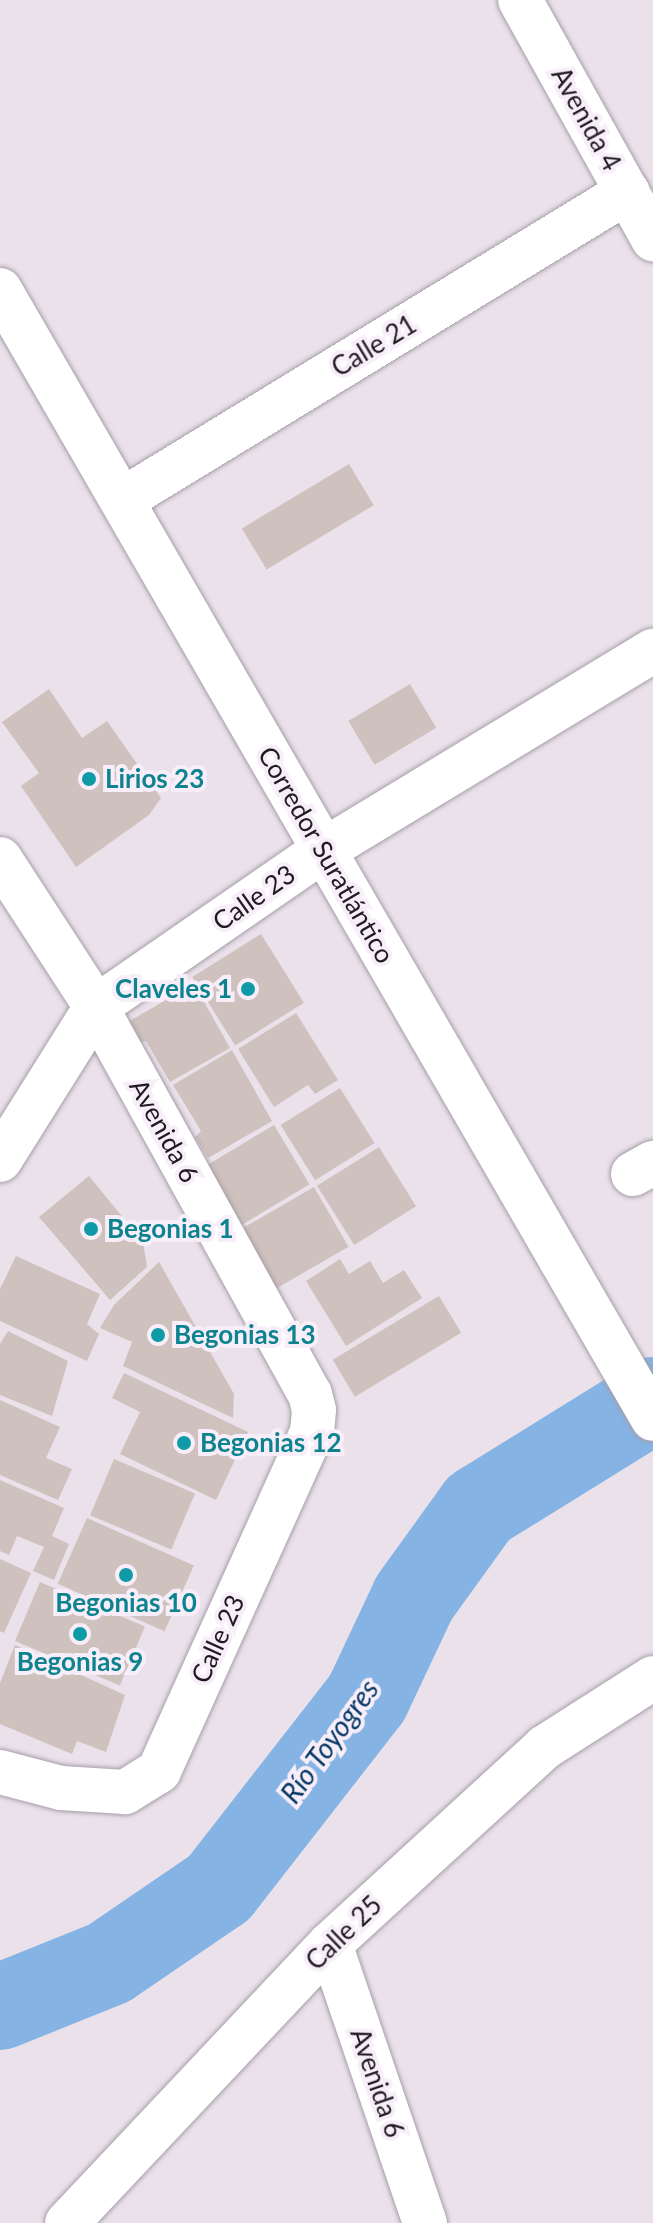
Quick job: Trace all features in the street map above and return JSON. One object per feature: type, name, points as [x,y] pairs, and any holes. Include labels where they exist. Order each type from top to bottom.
[{"type":"street","name":"Avenida 4","points":[[520,0],[653,239]]},
{"type":"street","name":"Calle 21","points":[[122,500],[627,192]]},
{"type":"street","name":"Corredor Suratlántico","points":[[0,290],[653,1419]]},
{"type":"street","name":"Calle 23","points":[[0,1160],[96,1007],[324,850],[653,651]]},
{"type":"street","name":"Avenida 6","points":[[0,859],[96,1007],[310,1394],[314,1410]]},
{"type":"street","name":"Calle 23","points":[[0,1772],[61,1788],[125,1792],[159,1771],[312,1432],[314,1410]]},
{"type":"street","name":"Calle 25","points":[[67,2223],[330,1944],[545,1747],[653,1678]]},
{"type":"street","name":"Avenida 6","points":[[330,1944],[425,2223]]},
{"type":"building","points":[[349,464],[374,505],[267,570],[242,528]]},
{"type":"building","points":[[410,684],[436,728],[375,765],[348,721]]},
{"type":"building","name":"Lirios 23","points":[[49,689],[82,738],[107,721],[161,798],[149,815],[76,867],[21,786],[39,773],[2,722]]},
{"type":"building","name":"Claveles 1","points":[[261,934],[304,1003],[235,1046],[192,977]]},
{"type":"building","points":[[194,984],[230,1048],[170,1082],[146,1041],[137,1042],[126,1023]]},
{"type":"building","points":[[296,1013],[338,1080],[315,1094],[308,1085],[274,1107],[238,1049]]},
{"type":"building","points":[[232,1050],[272,1121],[208,1158],[195,1137],[201,1131],[173,1085]]},
{"type":"building","points":[[340,1088],[374,1143],[315,1180],[281,1125]]},
{"type":"building","points":[[274,1125],[310,1184],[239,1226],[204,1167]]},
{"type":"building","points":[[379,1147],[416,1206],[354,1245],[317,1186]]},
{"type":"building","name":"Begonias 1","points":[[89,1176],[143,1242],[147,1267],[110,1300],[39,1217]]},
{"type":"building","points":[[314,1187],[348,1247],[274,1290],[240,1230]]},
{"type":"building","points":[[16,1256],[100,1294],[87,1324],[99,1334],[87,1361],[0,1321],[0,1289]]},
{"type":"building","points":[[340,1259],[349,1274],[370,1261],[383,1283],[404,1270],[422,1298],[346,1346],[306,1281]]},
{"type":"building","name":"Begonias 13","points":[[159,1262],[234,1394],[233,1418],[123,1366],[132,1342],[100,1328],[114,1305]]},
{"type":"building","points":[[439,1296],[461,1333],[355,1397],[333,1360]]},
{"type":"building","points":[[8,1331],[68,1361],[52,1416],[0,1395],[0,1344]]},
{"type":"building","name":"Begonias 12","points":[[124,1373],[248,1432],[216,1500],[120,1454],[140,1412],[112,1398]]},
{"type":"building","points":[[0,1400],[60,1427],[46,1458],[72,1469],[58,1500],[0,1475]]},
{"type":"building","points":[[114,1459],[195,1493],[171,1550],[90,1515]]},
{"type":"building","points":[[0,1480],[64,1508],[52,1536],[69,1544],[54,1580],[33,1571],[44,1547],[17,1536],[9,1555],[0,1551]]},
{"type":"building","name":"Begonias 10","points":[[87,1518],[194,1566],[165,1631],[58,1584]]},
{"type":"building","points":[[0,1559],[31,1573],[4,1633],[0,1631]]},
{"type":"building","name":"Begonias 9","points":[[40,1582],[145,1627],[120,1685],[15,1641]]},
{"type":"building","points":[[15,1645],[125,1695],[106,1752],[77,1741],[72,1754],[0,1724],[0,1683]]},
{"type":"waterway","name":"Río Toyogres","points":[[0,2007],[109,1963],[219,1888],[367,1698],[414,1598],[479,1508],[653,1400]]},
{"type":"place","name":"Lirios 23","points":[[89,779]]},
{"type":"place","name":"Claveles 1","points":[[248,989]]},
{"type":"place","name":"Begonias 1","points":[[91,1229]]},
{"type":"place","name":"Begonias 13","points":[[158,1335]]},
{"type":"place","name":"Begonias 12","points":[[184,1443]]},
{"type":"place","name":"Begonias 10","points":[[126,1575]]},
{"type":"place","name":"Begonias 9","points":[[80,1634]]}]
